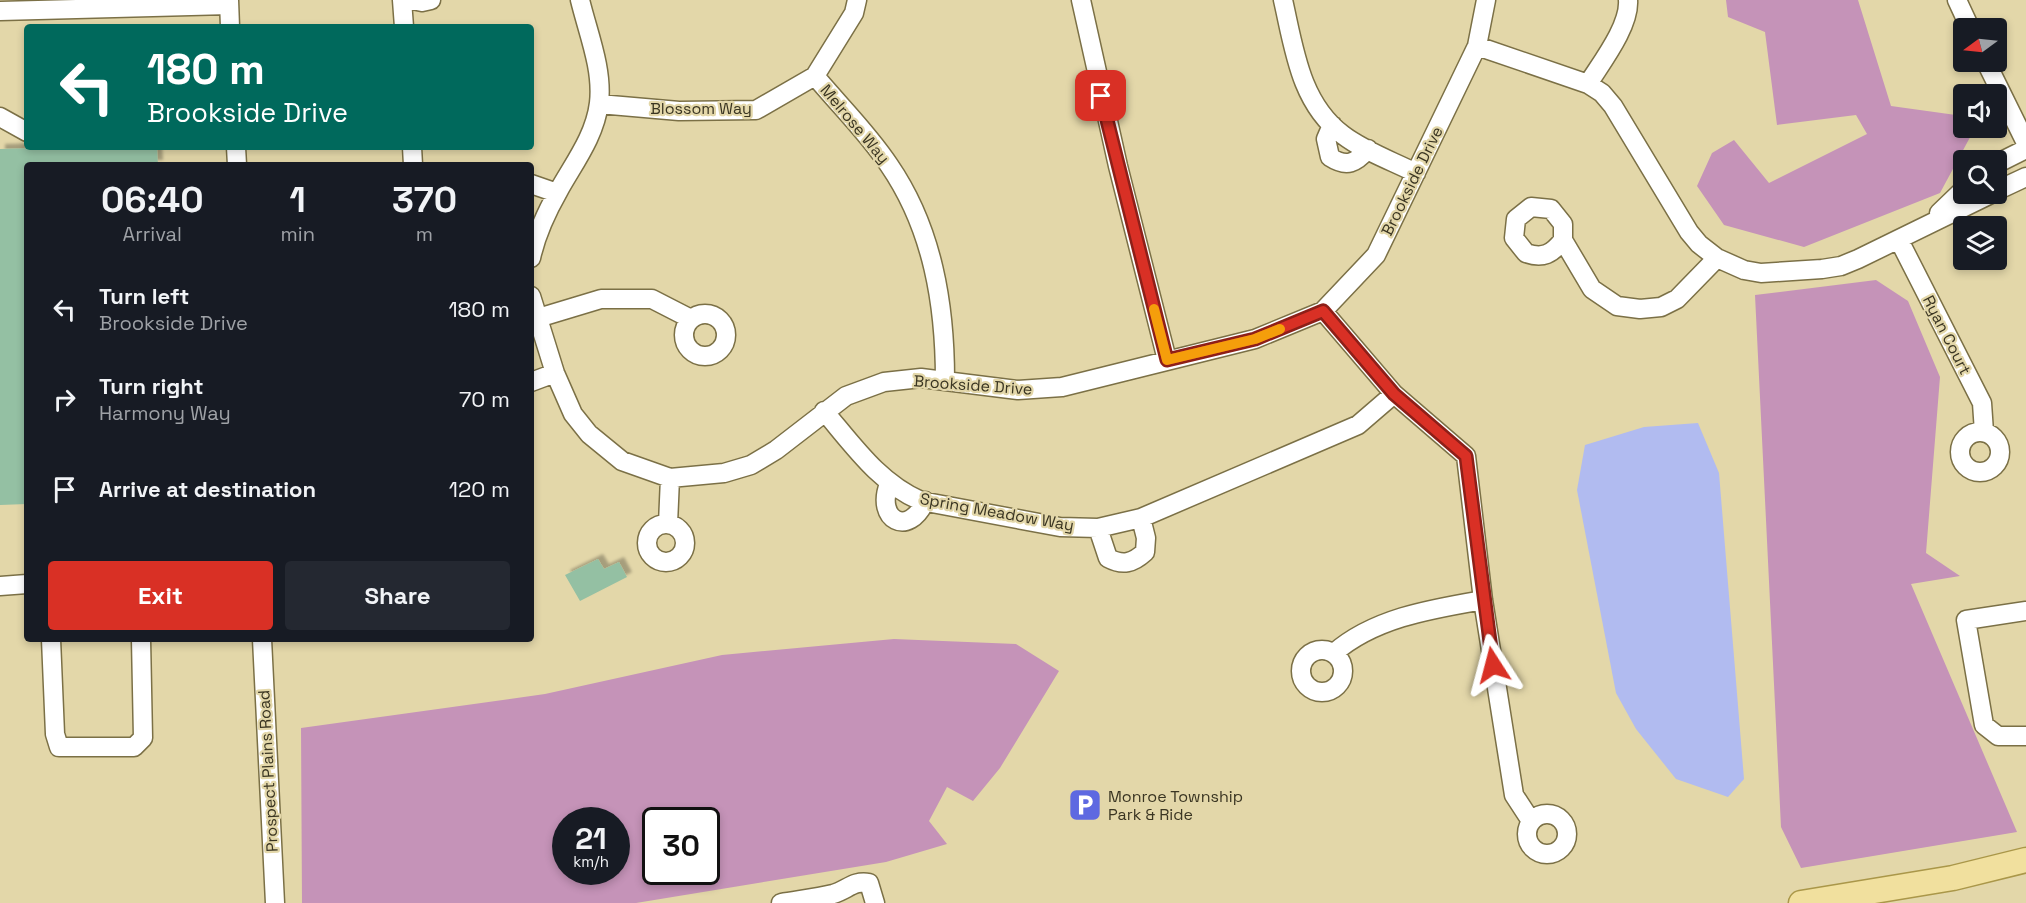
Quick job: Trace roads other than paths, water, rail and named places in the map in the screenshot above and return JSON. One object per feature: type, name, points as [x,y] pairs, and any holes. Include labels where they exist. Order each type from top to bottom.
[{"type":"main road","points":[[1801,903],[1953,878],[2026,860]]},
{"type":"main road","points":[[1953,878],[2026,873]]},
{"type":"street","points":[[402,0],[404,24]]},
{"type":"street","points":[[412,0],[422,3],[431,0]]},
{"type":"street","points":[[534,244],[557,193],[587,142],[599,104],[599,78],[580,0]]},
{"type":"street","name":"Blossom Way","points":[[599,104],[679,111],[756,110],[815,76],[854,13],[857,0]]},
{"type":"street","points":[[1081,0],[1115,154],[1167,360]]},
{"type":"street","points":[[1283,0],[1303,84],[1316,106],[1341,135],[1416,173]]},
{"type":"street","name":"Brookside Drive","points":[[534,305],[555,373],[573,414],[605,448],[622,461],[643,471],[670,478],[724,473],[751,465],[776,450],[824,411],[854,392],[884,382],[921,378],[1018,390],[1038,390],[1062,387],[1255,339],[1323,311],[1376,255],[1477,46],[1486,0]]},
{"type":"street","points":[[1588,84],[1617,36],[1628,0]]},
{"type":"street","points":[[1957,0],[1965,18]]},
{"type":"street","points":[[0,11],[229,3],[230,24]]},
{"type":"street","points":[[1477,46],[1588,84],[1602,93],[1613,106],[1689,232],[1699,244],[1717,258],[1744,270],[1761,273],[1841,266],[1899,240],[1930,222],[1969,204]]},
{"type":"street","points":[[1991,72],[2026,143]]},
{"type":"street","name":"Melrose Way","points":[[815,76],[889,165],[912,207],[931,256],[941,301],[945,332],[945,380]]},
{"type":"street","points":[[0,117],[24,130]]},
{"type":"street","points":[[1332,125],[1326,139],[1330,157],[1348,164],[1357,162],[1368,149]]},
{"type":"street","points":[[2007,158],[2026,149]]},
{"type":"street","points":[[2007,186],[2026,177]]},
{"type":"street","points":[[534,185],[557,193]]},
{"type":"street","points":[[1930,222],[1953,200]]},
{"type":"street","points":[[1563,240],[1592,289],[1617,306],[1640,309],[1661,307],[1677,299],[1717,258]]},
{"type":"street","name":"Ryan Court","points":[[1899,240],[1982,403],[1984,432]]},
{"type":"street","points":[[538,318],[601,299],[652,299],[691,319]]},
{"type":"street","points":[[1323,311],[1394,394],[1466,456],[1483,600],[1514,795],[1531,821]]},
{"type":"street","points":[[534,381],[555,373]]},
{"type":"street","name":"Spring Meadow Way","points":[[824,411],[889,484],[901,492],[925,501],[1060,527],[1098,528],[1141,518],[1358,425],[1394,394]]},
{"type":"street","points":[[668,524],[670,478]]},
{"type":"street","points":[[889,484],[884,498],[885,508],[890,516],[898,521],[915,518],[925,501]]},
{"type":"street","name":"Spring Meadow Way","points":[[1098,528],[1108,558],[1118,564],[1126,564],[1138,559],[1145,552],[1146,538],[1141,518]]},
{"type":"street","points":[[0,586],[24,584]]},
{"type":"street","points":[[1334,653],[1349,639],[1415,612],[1483,600]]},
{"type":"street","points":[[2026,611],[1966,620],[1984,725],[1998,736],[2026,736]]},
{"type":"street","points":[[51,642],[55,734],[59,747],[134,747],[143,738],[141,642]]},
{"type":"street","name":"Prospect Plains Road","points":[[262,642],[275,903]]},
{"type":"street","points":[[781,903],[835,894],[855,883],[863,882],[869,883],[875,903]]},
{"type":"water","points":[[1698,423],[1719,473],[1744,779],[1728,797],[1676,779],[1636,729],[1616,693],[1577,490],[1585,445],[1644,427]]},
{"type":"place","name":"Monroe Township Park & Ride","points":[[1085,805]]}]
